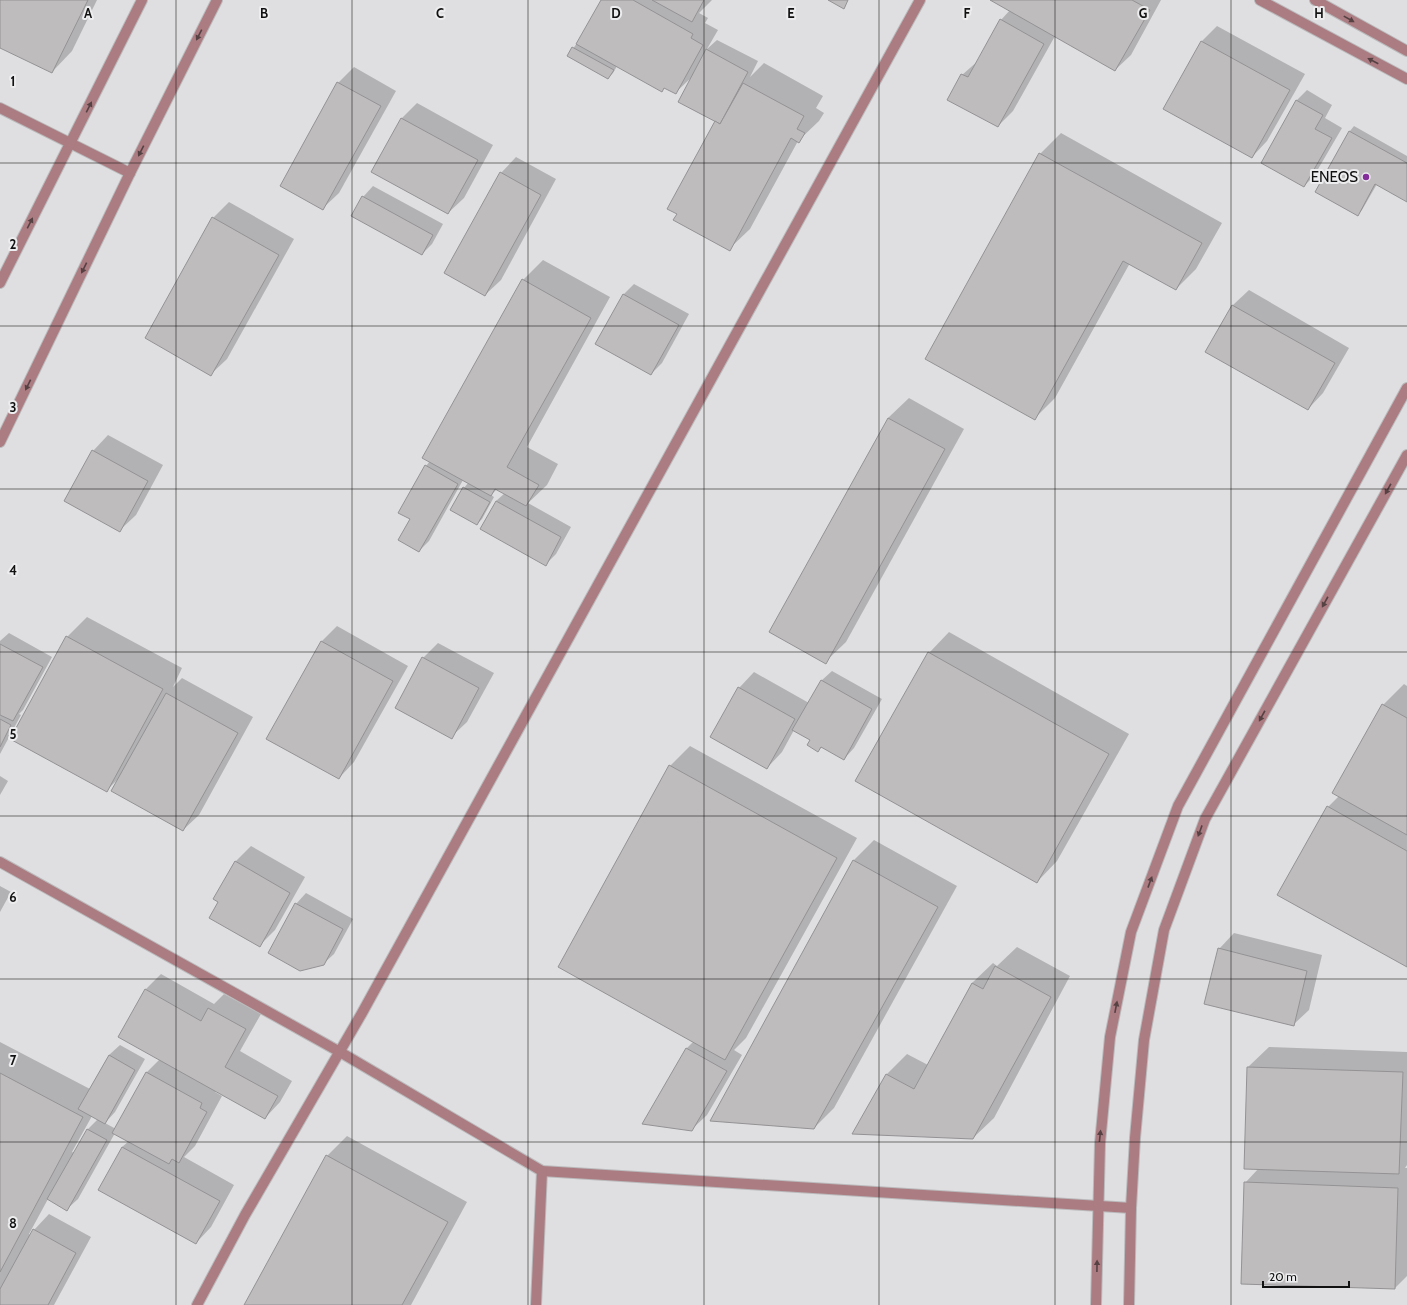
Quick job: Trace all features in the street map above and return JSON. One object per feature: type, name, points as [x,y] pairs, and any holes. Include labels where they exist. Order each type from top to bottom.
[{"type":"street","points":[[0,282],[142,0]]},
{"type":"street","points":[[0,442],[130,172],[217,0]]},
{"type":"street","points":[[197,1305],[245,1215],[340,1052],[920,0]]},
{"type":"street","points":[[1260,0],[1407,79]]},
{"type":"street","points":[[1315,0],[1407,51]]},
{"type":"street","points":[[0,108],[130,172]]},
{"type":"street","points":[[1096,1305],[1100,1143],[1110,1036],[1132,932],[1178,806],[1407,388]]},
{"type":"street","points":[[1129,1305],[1134,1138],[1144,1040],[1166,922],[1205,819],[1407,455]]},
{"type":"street","points":[[0,862],[340,1052],[542,1171],[1131,1208]]},
{"type":"street","points":[[536,1305],[542,1171]]},
{"type":"building","points":[[0,0],[88,0],[52,73],[0,48]]},
{"type":"building","points":[[601,0],[633,0],[693,34],[691,38],[703,45],[676,94],[664,88],[662,92],[576,44]]},
{"type":"building","points":[[652,0],[704,0],[692,22]]},
{"type":"building","points":[[828,0],[848,0],[844,9]]},
{"type":"building","points":[[990,0],[1132,0],[1150,10],[1115,71]]},
{"type":"building","points":[[1000,19],[1044,44],[998,127],[947,100],[961,74],[968,77]]},
{"type":"building","points":[[1201,41],[1290,90],[1252,158],[1163,109]]},
{"type":"building","points":[[572,47],[614,70],[608,79],[567,56]]},
{"type":"building","points":[[706,49],[748,72],[720,124],[678,102]]},
{"type":"building","points":[[337,82],[381,106],[323,210],[280,186]]},
{"type":"building","points":[[743,83],[804,116],[797,129],[805,133],[799,143],[791,138],[730,251],[673,220],[677,214],[667,209],[715,121],[720,124]]},
{"type":"building","points":[[1296,100],[1323,115],[1315,129],[1332,138],[1304,187],[1261,163]]},
{"type":"building","points":[[401,118],[478,160],[448,214],[371,172]]},
{"type":"building","points":[[1349,131],[1407,163],[1407,202],[1375,184],[1358,216],[1315,192]]},
{"type":"building","points":[[1039,153],[1202,243],[1176,290],[1123,261],[1035,420],[925,359]]},
{"type":"building","points":[[500,172],[541,195],[485,296],[444,273]]},
{"type":"building","points":[[362,196],[433,235],[422,255],[351,216]]},
{"type":"building","points":[[212,217],[279,255],[211,376],[145,338]]},
{"type":"building","points":[[522,279],[591,318],[507,467],[539,485],[526,506],[495,489],[491,496],[422,458]]},
{"type":"building","points":[[623,294],[679,325],[651,375],[595,344]]},
{"type":"building","points":[[1232,305],[1335,363],[1308,410],[1205,352]]},
{"type":"building","points":[[888,418],[945,449],[826,664],[769,632]]},
{"type":"building","points":[[92,450],[148,481],[120,532],[64,501]]},
{"type":"building","points":[[425,465],[458,484],[419,552],[398,540],[410,519],[398,513]]},
{"type":"building","points":[[463,487],[490,502],[477,525],[450,510]]},
{"type":"building","points":[[496,501],[561,537],[546,566],[480,529]]},
{"type":"building","points":[[66,636],[163,689],[107,792],[10,739]]},
{"type":"building","points":[[321,641],[393,681],[339,779],[266,739]]},
{"type":"building","points":[[0,644],[43,667],[13,721],[0,715]]},
{"type":"building","points":[[928,652],[1109,754],[1037,883],[855,781]]},
{"type":"building","points":[[422,657],[479,688],[452,739],[395,708]]},
{"type":"building","points":[[821,680],[872,709],[844,760],[821,747],[818,752],[807,745],[810,740],[792,730]]},
{"type":"building","points":[[738,687],[795,719],[767,769],[710,737]]},
{"type":"building","points":[[166,693],[238,733],[183,831],[111,791]]},
{"type":"building","points":[[1382,704],[1407,718],[1407,835],[1332,793]]},
{"type":"building","points":[[0,719],[11,725],[0,747]]},
{"type":"building","points":[[669,765],[837,858],[725,1060],[558,967]]},
{"type":"building","points":[[1327,806],[1407,851],[1407,967],[1277,895]]},
{"type":"building","points":[[853,860],[938,907],[814,1129],[710,1121]]},
{"type":"building","points":[[235,861],[290,893],[260,947],[209,918],[218,902],[213,899]]},
{"type":"building","points":[[295,903],[343,929],[324,965],[300,971],[268,953]]},
{"type":"building","points":[[1218,948],[1307,971],[1294,1026],[1204,1004]]},
{"type":"building","points":[[995,966],[1051,997],[973,1139],[852,1134],[886,1074],[914,1089],[972,983],[983,989]]},
{"type":"building","points":[[145,989],[201,1021],[208,1008],[246,1029],[225,1067],[278,1096],[265,1119],[118,1037]]},
{"type":"building","points":[[686,1048],[727,1071],[692,1131],[642,1124]]},
{"type":"building","points":[[109,1055],[135,1070],[105,1124],[78,1109]]},
{"type":"building","points":[[1247,1067],[1403,1072],[1399,1174],[1244,1169]]},
{"type":"building","points":[[146,1072],[202,1103],[200,1108],[207,1112],[179,1163],[172,1159],[169,1164],[112,1133]]},
{"type":"building","points":[[0,1073],[83,1117],[0,1272]]},
{"type":"building","points":[[87,1129],[107,1140],[67,1211],[47,1199]]},
{"type":"building","points":[[122,1147],[220,1201],[196,1244],[98,1190]]},
{"type":"building","points":[[326,1155],[448,1222],[402,1305],[244,1305]]},
{"type":"building","points":[[1244,1182],[1398,1188],[1395,1289],[1241,1284]]},
{"type":"building","points":[[33,1229],[76,1253],[48,1305],[0,1305],[0,1289]]},
{"type":"place","name":"ENEOS","points":[[1366,177]]}]
